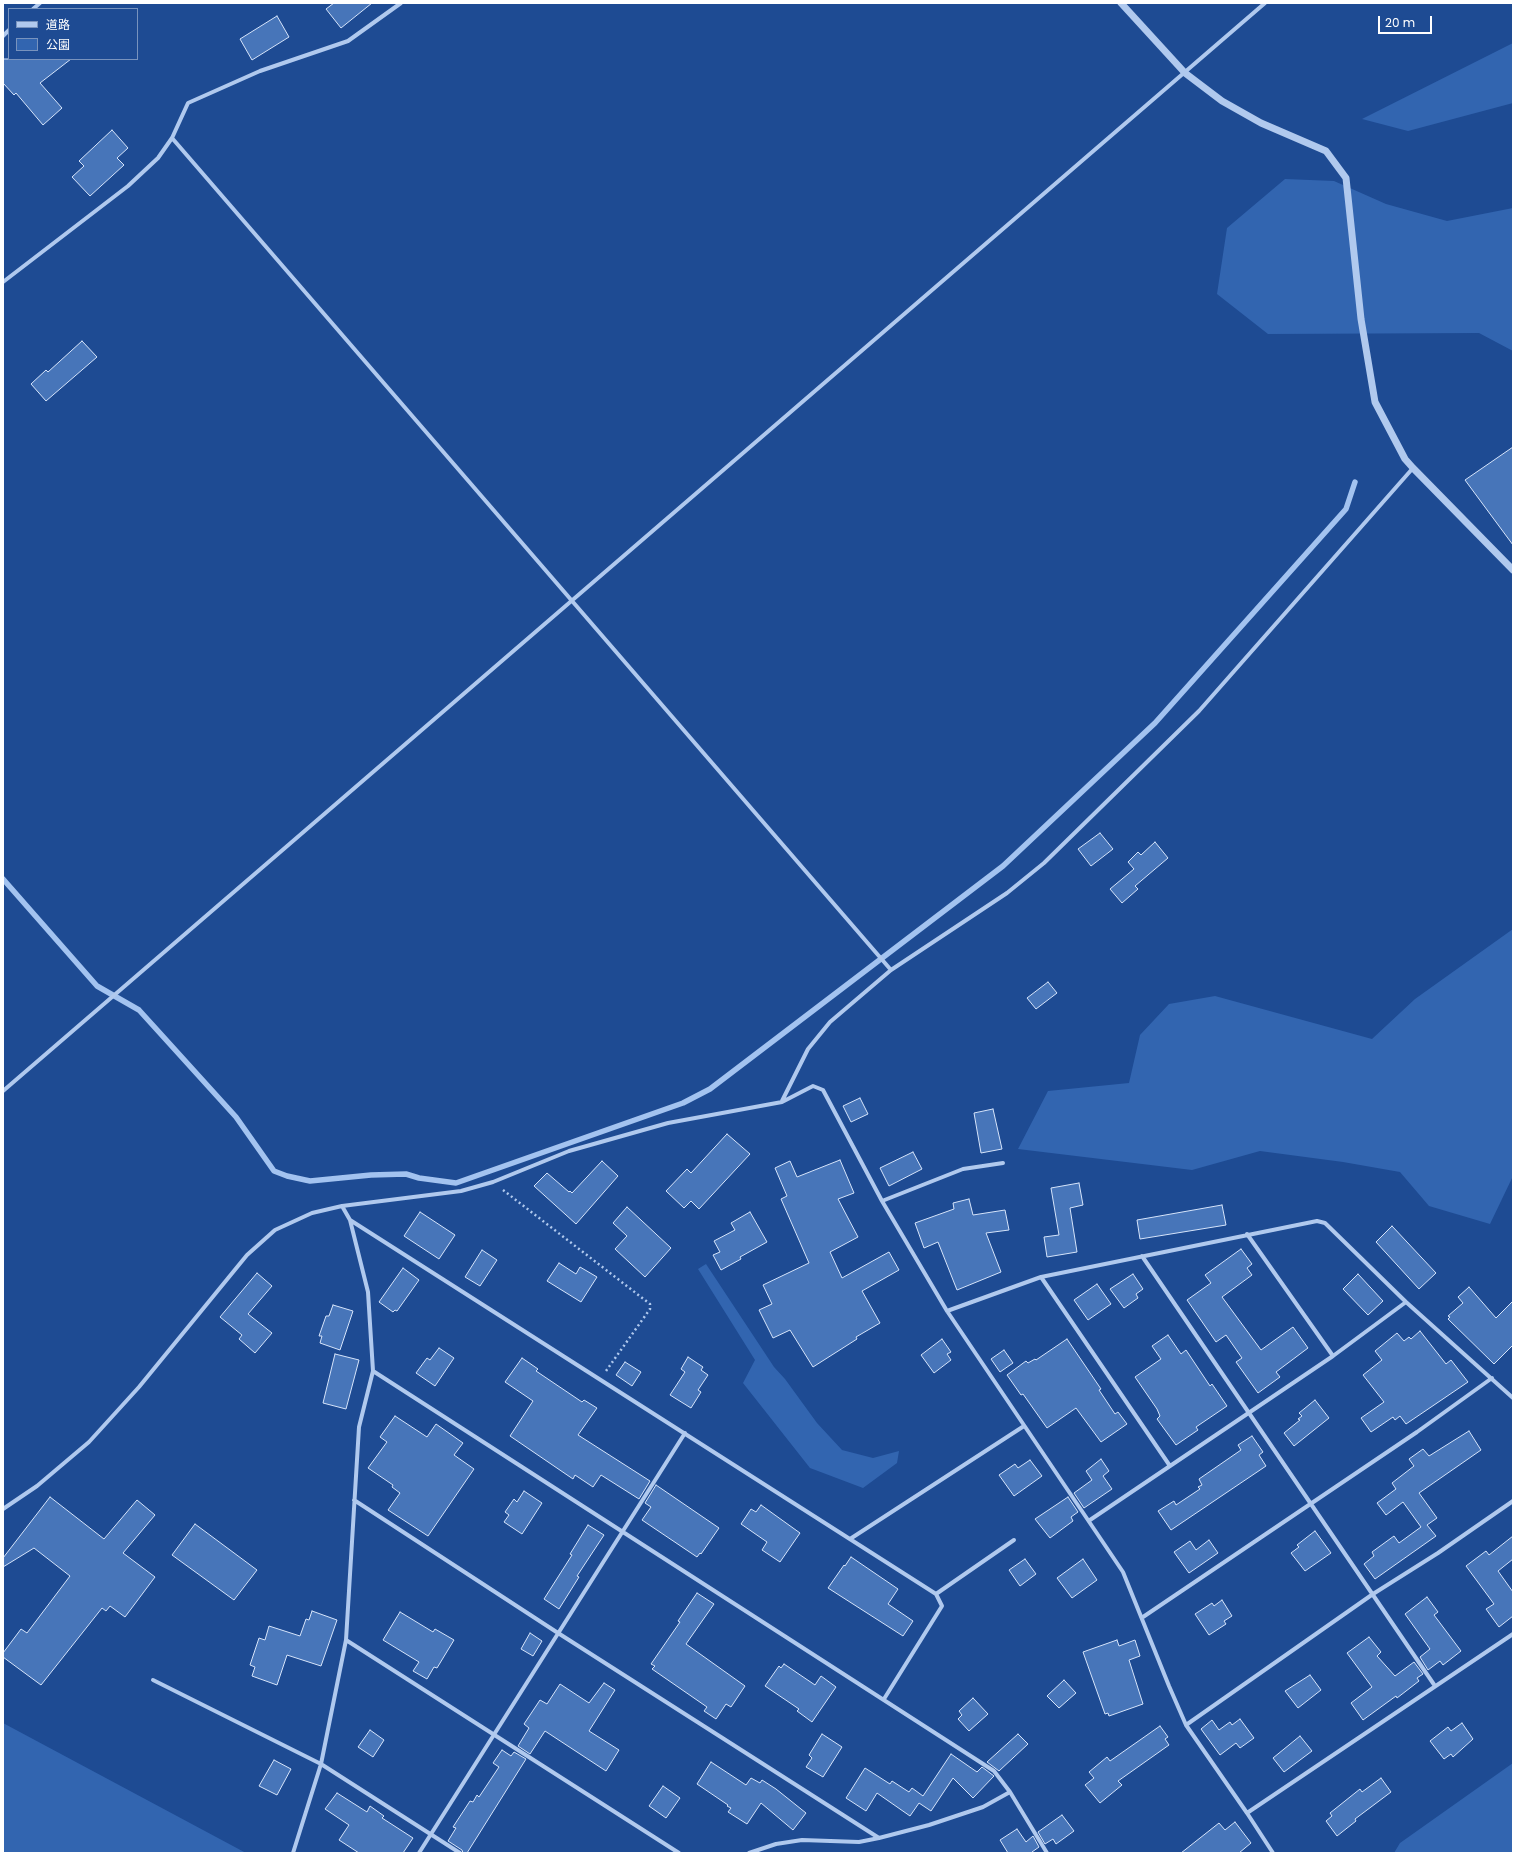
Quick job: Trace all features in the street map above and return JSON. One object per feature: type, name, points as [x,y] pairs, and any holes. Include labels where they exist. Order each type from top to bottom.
[{"type":"street","points":[[3,282],[128,186],[158,158],[172,138],[188,103],[260,71],[348,41],[401,3]]},
{"type":"street","points":[[1122,3],[1185,73],[1222,101],[1261,123],[1326,151],[1346,178],[1361,319],[1375,402],[1406,459],[1413,468],[1513,570]]},
{"type":"street","points":[[3,1091],[1265,3]]},
{"type":"street","points":[[172,138],[891,970]]},
{"type":"street","points":[[782,1102],[808,1049],[830,1022],[891,970],[1007,892],[1044,863],[1198,711],[1413,468]]},
{"type":"street","points":[[3,1509],[37,1486],[89,1442],[139,1387],[247,1255],[275,1230],[312,1213],[342,1206],[461,1191],[493,1182],[569,1151],[668,1124],[782,1102],[812,1086],[823,1090],[882,1201],[947,1311],[1124,1572],[1186,1725],[1273,1853]]},
{"type":"street","points":[[882,1201],[963,1169],[1003,1163]]},
{"type":"street","points":[[293,1853],[321,1764],[346,1640],[359,1427],[372,1371],[368,1292],[350,1220],[342,1206]]},
{"type":"street","points":[[350,1220],[936,1594],[942,1606],[884,1699]]},
{"type":"street","points":[[947,1311],[1041,1277],[1246,1234],[1317,1221],[1326,1223],[1406,1302],[1513,1398]]},
{"type":"street","points":[[1246,1234],[1333,1356]]},
{"type":"street","points":[[1142,1256],[1436,1686]]},
{"type":"street","points":[[1041,1277],[1170,1466]]},
{"type":"street","points":[[1090,1520],[1333,1356],[1406,1302]]},
{"type":"street","points":[[372,1371],[994,1771],[1010,1792],[1047,1853]]},
{"type":"street","points":[[1143,1617],[1312,1504],[1417,1432],[1492,1378]]},
{"type":"street","points":[[850,1539],[1024,1426]]},
{"type":"street","points":[[420,1853],[685,1433]]},
{"type":"street","points":[[354,1500],[558,1633],[879,1838]]},
{"type":"street","points":[[1186,1725],[1373,1594],[1438,1553],[1513,1501]]},
{"type":"street","points":[[936,1594],[1014,1540]]},
{"type":"street","points":[[1246,1814],[1513,1634]]},
{"type":"street","points":[[346,1640],[679,1853]]},
{"type":"street","points":[[153,1680],[321,1764],[460,1853]]},
{"type":"street","points":[[749,1853],[776,1844],[802,1840],[859,1842],[879,1838],[929,1825],[983,1807],[1010,1792]]},
{"type":"path","points":[[493,1182],[650,1304],[650,1309],[600,1379]]},
{"type":"green space","points":[[1513,43],[1513,103],[1408,131],[1362,119]]},
{"type":"green space","points":[[1285,179],[1334,181],[1386,204],[1447,221],[1513,208],[1513,351],[1479,333],[1268,334],[1217,294],[1227,228]]},
{"type":"green space","points":[[1513,929],[1513,1176],[1490,1224],[1429,1206],[1400,1172],[1343,1162],[1260,1151],[1192,1170],[1018,1149],[1048,1091],[1129,1083],[1140,1035],[1169,1004],[1215,996],[1372,1039],[1415,999]]},
{"type":"green space","points":[[706,1264],[774,1367],[785,1379],[817,1423],[842,1450],[873,1458],[899,1451],[897,1463],[863,1488],[810,1468],[743,1383],[755,1360],[698,1269]]},
{"type":"green space","points":[[3,1723],[246,1853],[3,1853]]},
{"type":"green space","points":[[1513,1763],[1513,1853],[1394,1853],[1400,1843]]},
{"type":"building","points":[[334,3],[372,3],[341,28],[326,9]]},
{"type":"building","points":[[277,16],[289,37],[252,60],[240,39]]},
{"type":"building","points":[[3,59],[70,60],[40,83],[62,108],[43,125],[16,93],[14,95],[3,83]]},
{"type":"building","points":[[112,130],[128,148],[117,158],[124,165],[90,196],[72,177],[84,166],[79,161]]},
{"type":"building","points":[[82,341],[97,357],[46,401],[31,384],[46,370],[48,372]]},
{"type":"building","points":[[1513,447],[1513,545],[1465,480]]},
{"type":"building","points":[[1100,833],[1113,849],[1091,866],[1078,849]]},
{"type":"building","points":[[1155,842],[1168,858],[1135,886],[1138,889],[1122,903],[1110,889],[1134,869],[1128,862],[1138,852],[1141,855]]},
{"type":"building","points":[[1048,982],[1057,993],[1036,1009],[1027,998]]},
{"type":"building","points":[[860,1098],[868,1114],[851,1122],[843,1106]]},
{"type":"building","points":[[993,1109],[1002,1149],[981,1153],[974,1113]]},
{"type":"building","points":[[727,1134],[750,1154],[699,1209],[691,1201],[684,1208],[666,1191],[687,1169],[691,1173]]},
{"type":"building","points":[[913,1152],[922,1169],[889,1186],[880,1168]]},
{"type":"building","points":[[840,1160],[854,1193],[838,1199],[858,1237],[830,1252],[842,1278],[889,1252],[899,1270],[862,1291],[880,1323],[856,1337],[857,1339],[813,1367],[790,1330],[773,1338],[759,1310],[772,1304],[763,1285],[809,1263],[781,1199],[787,1196],[775,1168],[790,1161],[797,1177]]},
{"type":"building","points":[[602,1161],[618,1176],[576,1224],[534,1186],[547,1173],[572,1193]]},
{"type":"building","points":[[1079,1183],[1083,1205],[1070,1208],[1077,1252],[1047,1257],[1044,1237],[1059,1235],[1051,1188]]},
{"type":"building","points":[[969,1199],[973,1215],[1005,1210],[1009,1230],[986,1233],[1001,1272],[957,1290],[938,1242],[924,1248],[915,1223],[954,1209],[953,1203]]},
{"type":"building","points":[[1222,1205],[1226,1225],[1140,1239],[1137,1220]]},
{"type":"building","points":[[627,1207],[671,1248],[645,1277],[615,1249],[627,1236],[613,1223]]},
{"type":"building","points":[[420,1212],[455,1235],[439,1259],[404,1236]]},
{"type":"building","points":[[750,1212],[767,1242],[740,1257],[741,1259],[721,1270],[713,1255],[720,1252],[714,1241],[735,1230],[731,1223]]},
{"type":"building","points":[[1392,1226],[1436,1273],[1419,1289],[1376,1242]]},
{"type":"building","points":[[1241,1249],[1252,1264],[1247,1268],[1252,1275],[1222,1297],[1261,1350],[1293,1327],[1308,1348],[1276,1372],[1280,1377],[1258,1393],[1236,1362],[1242,1358],[1226,1335],[1216,1342],[1187,1300],[1211,1283],[1205,1275]]},
{"type":"building","points":[[482,1250],[497,1260],[480,1286],[465,1277]]},
{"type":"building","points":[[559,1263],[576,1274],[580,1267],[597,1277],[581,1302],[547,1281]]},
{"type":"building","points":[[403,1268],[419,1280],[397,1311],[395,1310],[393,1312],[379,1302]]},
{"type":"building","points":[[257,1273],[272,1286],[248,1314],[272,1333],[255,1353],[239,1339],[242,1335],[220,1317]]},
{"type":"building","points":[[1133,1274],[1143,1289],[1136,1294],[1138,1298],[1124,1308],[1110,1289]]},
{"type":"building","points":[[1358,1274],[1383,1301],[1368,1315],[1343,1289]]},
{"type":"building","points":[[1097,1284],[1111,1304],[1088,1320],[1074,1300]]},
{"type":"building","points":[[1469,1287],[1496,1318],[1513,1301],[1513,1345],[1494,1364],[1448,1319],[1450,1317],[1448,1316],[1463,1303],[1458,1297]]},
{"type":"building","points":[[333,1305],[353,1311],[340,1350],[320,1343],[322,1336],[319,1336],[326,1316],[329,1316]]},
{"type":"building","points":[[1420,1331],[1446,1364],[1451,1360],[1468,1382],[1406,1424],[1400,1416],[1395,1420],[1393,1417],[1371,1432],[1361,1418],[1384,1402],[1363,1375],[1382,1360],[1375,1351],[1397,1333],[1404,1341],[1409,1337],[1411,1339]]},
{"type":"building","points":[[1168,1335],[1181,1354],[1186,1350],[1210,1386],[1212,1384],[1227,1406],[1196,1427],[1198,1430],[1176,1445],[1157,1419],[1160,1416],[1157,1409],[1135,1377],[1161,1359],[1152,1346]]},
{"type":"building","points":[[942,1339],[951,1352],[947,1354],[951,1360],[934,1373],[921,1355]]},
{"type":"building","points":[[1067,1339],[1101,1389],[1099,1390],[1115,1414],[1118,1412],[1127,1424],[1101,1442],[1076,1408],[1047,1428],[1023,1394],[1021,1395],[1007,1375],[1026,1361],[1028,1363],[1035,1359],[1036,1360]]},
{"type":"building","points":[[439,1348],[454,1358],[435,1386],[416,1373],[427,1358],[430,1360]]},
{"type":"building","points":[[1004,1350],[1013,1363],[1000,1372],[991,1359]]},
{"type":"building","points":[[335,1354],[359,1360],[346,1409],[323,1403]]},
{"type":"building","points":[[688,1357],[703,1367],[701,1370],[708,1375],[698,1390],[701,1392],[691,1408],[670,1395],[685,1372],[681,1369]]},
{"type":"building","points":[[522,1358],[538,1369],[536,1371],[582,1402],[584,1400],[597,1408],[578,1435],[650,1481],[639,1499],[601,1475],[593,1487],[575,1475],[573,1479],[510,1436],[533,1401],[505,1382]]},
{"type":"building","points":[[625,1362],[641,1372],[632,1386],[616,1375]]},
{"type":"building","points":[[1315,1400],[1329,1418],[1294,1446],[1284,1433],[1300,1420],[1298,1419],[1302,1416],[1299,1413]]},
{"type":"building","points":[[395,1416],[427,1437],[436,1424],[463,1443],[454,1455],[474,1469],[428,1536],[388,1510],[400,1493],[392,1487],[393,1485],[368,1468],[387,1442],[380,1437]]},
{"type":"building","points":[[1469,1431],[1481,1450],[1419,1493],[1437,1518],[1427,1525],[1436,1536],[1375,1579],[1364,1564],[1374,1556],[1372,1552],[1394,1536],[1399,1543],[1421,1527],[1403,1502],[1386,1515],[1377,1503],[1396,1489],[1392,1483],[1414,1466],[1409,1459],[1423,1449],[1429,1456]]},
{"type":"building","points":[[1252,1436],[1263,1452],[1259,1455],[1266,1466],[1171,1530],[1158,1511],[1174,1501],[1176,1505],[1200,1489],[1198,1487],[1202,1485],[1199,1479],[1241,1450],[1238,1445]]},
{"type":"building","points":[[1101,1459],[1109,1471],[1103,1476],[1112,1489],[1084,1508],[1074,1493],[1092,1480],[1086,1471]]},
{"type":"building","points":[[1030,1460],[1042,1476],[1014,1496],[999,1475],[1015,1464],[1018,1468]]},
{"type":"building","points":[[656,1485],[719,1528],[701,1554],[700,1553],[697,1557],[642,1520],[651,1507],[645,1503]]},
{"type":"building","points":[[524,1491],[542,1503],[522,1534],[504,1522],[509,1515],[505,1512],[514,1499],[517,1502]]},
{"type":"building","points":[[50,1497],[104,1539],[137,1500],[155,1515],[123,1553],[155,1577],[125,1617],[110,1606],[106,1611],[102,1608],[41,1685],[3,1657],[3,1653],[21,1629],[27,1633],[70,1576],[34,1548],[3,1567],[3,1558]]},
{"type":"building","points":[[1068,1497],[1078,1512],[1071,1517],[1073,1521],[1050,1538],[1035,1519]]},
{"type":"building","points":[[761,1505],[800,1533],[780,1562],[762,1550],[767,1542],[741,1524],[751,1509],[756,1512]]},
{"type":"building","points":[[195,1524],[257,1570],[234,1600],[172,1555]]},
{"type":"building","points":[[588,1525],[604,1535],[577,1576],[579,1577],[559,1609],[544,1599],[572,1555],[570,1554]]},
{"type":"building","points":[[1315,1531],[1331,1553],[1305,1571],[1291,1553],[1299,1547],[1297,1545]]},
{"type":"building","points":[[1513,1536],[1513,1559],[1498,1571],[1513,1592],[1513,1616],[1499,1627],[1486,1609],[1494,1604],[1466,1566],[1486,1551],[1489,1555]]},
{"type":"building","points":[[1209,1540],[1218,1553],[1189,1573],[1174,1552],[1190,1541],[1196,1550]]},
{"type":"building","points":[[851,1557],[898,1589],[888,1604],[913,1621],[903,1636],[828,1588]]},
{"type":"building","points":[[1025,1559],[1036,1574],[1020,1586],[1009,1570]]},
{"type":"building","points":[[1083,1559],[1097,1580],[1072,1598],[1057,1578]]},
{"type":"building","points":[[697,1593],[714,1604],[686,1644],[745,1686],[731,1707],[726,1704],[716,1719],[704,1711],[707,1707],[652,1669],[655,1666],[651,1664],[680,1622],[678,1621]]},
{"type":"building","points":[[1427,1597],[1438,1612],[1434,1615],[1461,1651],[1443,1665],[1440,1661],[1428,1670],[1420,1657],[1430,1649],[1405,1614]]},
{"type":"building","points":[[1222,1600],[1232,1616],[1224,1621],[1226,1624],[1209,1635],[1195,1614],[1212,1603],[1214,1606]]},
{"type":"building","points":[[312,1611],[337,1620],[321,1666],[287,1655],[277,1685],[252,1676],[255,1667],[250,1665],[259,1638],[265,1640],[269,1626],[300,1636],[306,1619],[309,1620]]},
{"type":"building","points":[[400,1612],[433,1632],[435,1629],[454,1640],[437,1668],[434,1667],[427,1679],[413,1671],[419,1662],[383,1640]]},
{"type":"building","points":[[530,1633],[542,1641],[533,1656],[521,1649]]},
{"type":"building","points":[[1369,1637],[1381,1652],[1377,1656],[1395,1676],[1414,1662],[1423,1674],[1417,1678],[1419,1681],[1397,1698],[1396,1696],[1363,1720],[1351,1703],[1372,1687],[1347,1653]]},
{"type":"building","points":[[1117,1640],[1119,1646],[1135,1640],[1140,1656],[1129,1660],[1143,1704],[1109,1716],[1108,1713],[1105,1714],[1083,1652]]},
{"type":"building","points":[[784,1664],[815,1685],[821,1676],[836,1687],[812,1722],[797,1711],[799,1709],[765,1686],[779,1666],[781,1668]]},
{"type":"building","points":[[1310,1675],[1321,1690],[1298,1708],[1285,1691]]},
{"type":"building","points":[[1064,1680],[1076,1693],[1059,1708],[1047,1696]]},
{"type":"building","points":[[604,1683],[615,1690],[589,1731],[619,1750],[606,1771],[545,1731],[530,1754],[518,1746],[529,1728],[524,1724],[540,1700],[547,1704],[560,1684],[589,1703]]},
{"type":"building","points":[[973,1698],[988,1714],[969,1731],[958,1719],[962,1715],[959,1711]]},
{"type":"building","points":[[1240,1719],[1254,1738],[1240,1748],[1236,1743],[1220,1755],[1201,1729],[1212,1720],[1219,1730],[1230,1722],[1232,1725]]},
{"type":"building","points":[[1462,1723],[1473,1739],[1453,1757],[1451,1754],[1444,1759],[1430,1741],[1448,1727],[1451,1731]]},
{"type":"building","points":[[1160,1726],[1168,1737],[1165,1739],[1169,1745],[1118,1781],[1122,1785],[1100,1803],[1085,1785],[1094,1778],[1089,1772],[1107,1757],[1110,1761]]},
{"type":"building","points":[[370,1730],[384,1740],[373,1757],[358,1747]]},
{"type":"building","points":[[822,1734],[842,1747],[823,1777],[806,1767],[812,1758],[809,1755]]},
{"type":"building","points":[[1018,1734],[1028,1744],[999,1771],[987,1762]]},
{"type":"building","points":[[1300,1736],[1312,1751],[1284,1772],[1273,1758]]},
{"type":"building","points":[[502,1750],[511,1756],[514,1752],[526,1759],[467,1853],[463,1853],[462,1850],[448,1841],[456,1828],[453,1827],[470,1801],[473,1802],[477,1795],[479,1797],[499,1767],[493,1763]]},
{"type":"building","points":[[951,1754],[977,1772],[982,1767],[994,1776],[973,1798],[953,1778],[931,1811],[919,1803],[910,1816],[877,1793],[866,1811],[846,1798],[865,1768],[890,1784],[892,1781],[909,1792],[912,1788],[923,1796]]},
{"type":"building","points":[[274,1760],[291,1769],[277,1795],[259,1786]]},
{"type":"building","points":[[711,1762],[746,1785],[751,1778],[760,1783],[762,1780],[776,1789],[806,1813],[793,1830],[761,1803],[747,1824],[728,1812],[731,1808],[727,1806],[728,1805],[697,1784]]},
{"type":"building","points":[[1381,1778],[1391,1792],[1355,1819],[1356,1821],[1337,1836],[1326,1821],[1332,1816],[1330,1813],[1360,1789],[1362,1792]]},
{"type":"building","points":[[663,1786],[680,1798],[666,1818],[649,1806]]},
{"type":"building","points":[[337,1793],[367,1812],[370,1806],[384,1816],[382,1818],[413,1838],[403,1853],[359,1853],[339,1840],[349,1825],[325,1809]]},
{"type":"building","points":[[1062,1815],[1074,1831],[1056,1844],[1053,1839],[1045,1844],[1038,1832]]},
{"type":"building","points":[[1235,1822],[1251,1843],[1239,1853],[1181,1853],[1219,1823],[1225,1830]]},
{"type":"building","points":[[1017,1829],[1026,1842],[1033,1836],[1039,1847],[1032,1852],[1033,1853],[1008,1853],[1000,1840]]},
{"type":"waterway","points":[[3,879],[97,986],[139,1010],[236,1117],[274,1171],[287,1176],[310,1181],[371,1175],[406,1174],[419,1178],[456,1183],[683,1103],[710,1089],[1003,866],[1155,723],[1346,509],[1355,482]]}]
